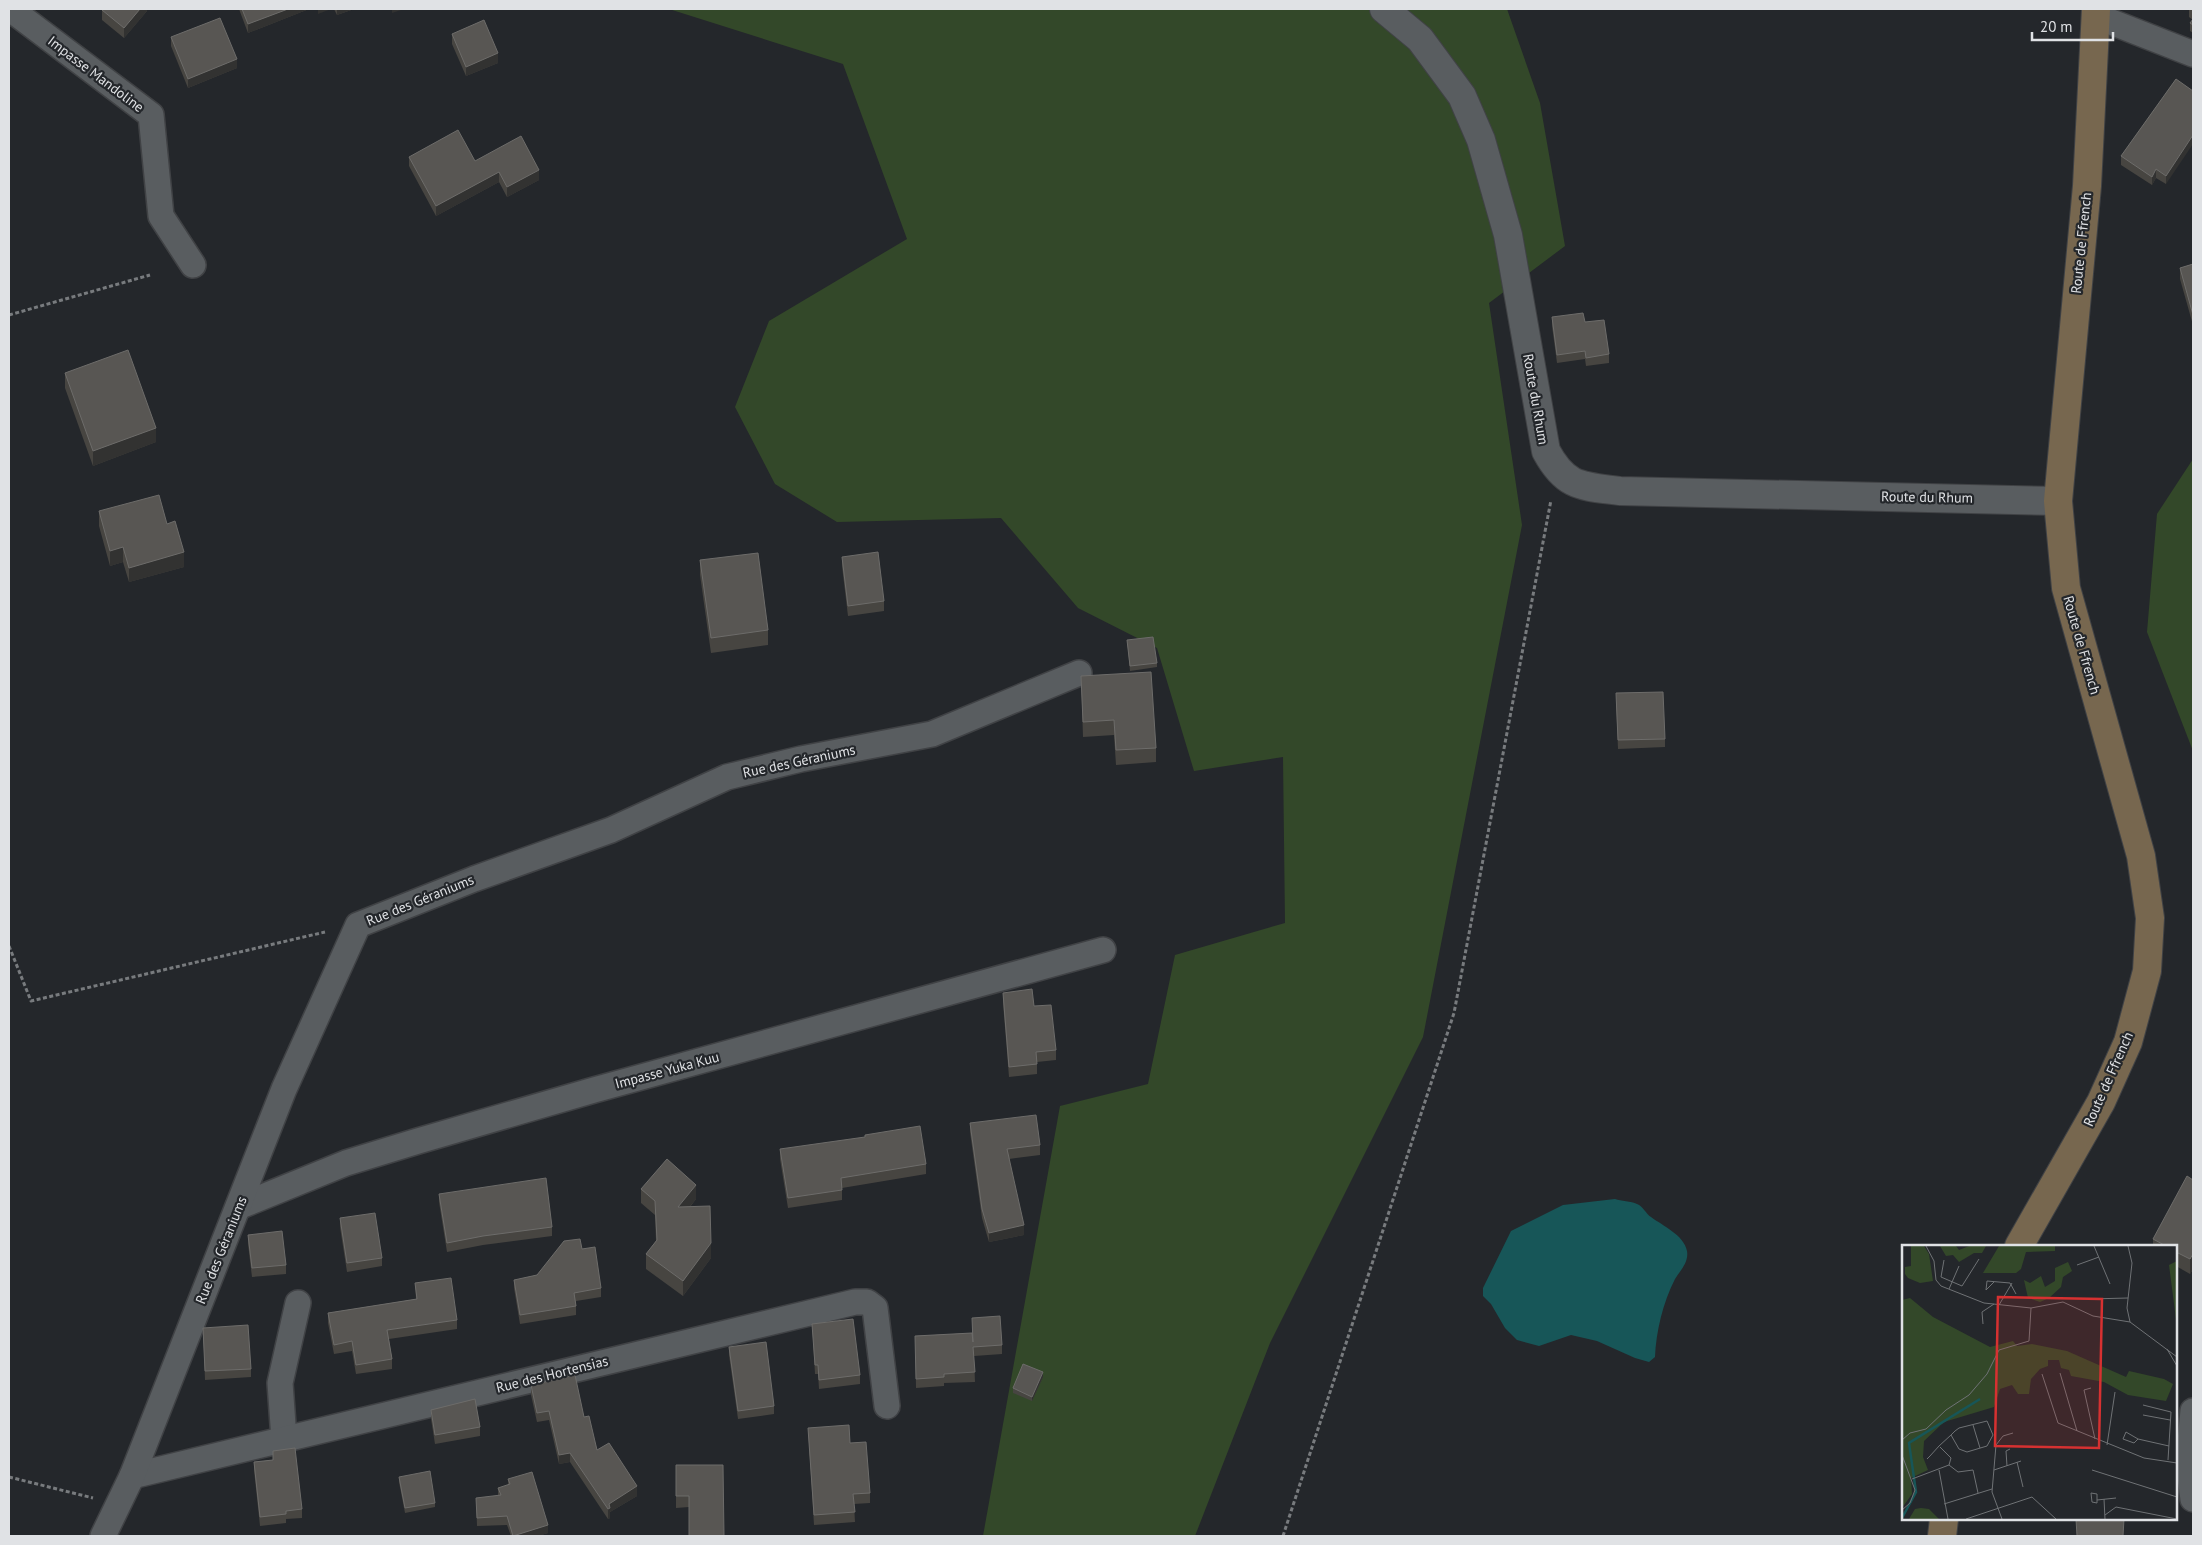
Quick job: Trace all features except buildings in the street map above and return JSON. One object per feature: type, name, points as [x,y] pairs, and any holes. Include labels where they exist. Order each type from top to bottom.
[{"type":"main road","name":"Route de Ffrench","points":[[2020,1245],[2101,1102],[2128,1042],[2147,971],[2150,918],[2141,856],[2066,588],[2058,501],[2087,186],[2096,12]]},
{"type":"main road","points":[[1942,1536],[1944,1520]]},
{"type":"street","name":"Route du Rhum","points":[[1384,9],[1420,39],[1462,96],[1481,140],[1508,234],[1546,451],[1556,470],[1580,486],[1620,491],[2058,501]]},
{"type":"street","name":"Impasse Mandoline","points":[[9,11],[13,12],[151,115],[161,216],[193,265]]},
{"type":"street","points":[[2096,12],[2193,54]]},
{"type":"street","name":"Rue des Géraniums","points":[[103,1536],[132,1476],[284,1089],[358,925],[474,879],[611,830],[727,777],[802,759],[932,734],[1079,673]]},
{"type":"street","name":"Impasse Yuka Kuu","points":[[238,1207],[346,1162],[594,1090],[1103,950]]},
{"type":"street","name":"Rue des Hortensias","points":[[132,1476],[855,1302],[867,1302],[875,1308],[887,1406]]},
{"type":"street","points":[[284,1439],[280,1383],[298,1304]]},
{"type":"street","points":[[2193,1412],[2188,1461],[2193,1499]]},
{"type":"path","points":[[9,315],[150,275]]},
{"type":"path","points":[[1283,1536],[1454,1013],[1556,470]]},
{"type":"path","points":[[9,946],[31,1001],[358,925]]},
{"type":"path","points":[[9,1477],[118,1505]]},
{"type":"green space","points":[[669,9],[1507,9],[1540,103],[1565,246],[1489,303],[1522,525],[1423,1037],[1270,1343],[1195,1536],[983,1536],[1060,1106],[1148,1084],[1175,955],[1285,923],[1283,757],[1194,771],[1157,648],[1078,608],[1001,518],[837,522],[775,484],[735,407],[769,321],[907,239],[843,64]]},
{"type":"green space","points":[[2193,459],[2193,751],[2147,632],[2157,514]]},
{"type":"water","points":[[1615,1199],[1639,1205],[1649,1216],[1667,1227],[1682,1240],[1687,1251],[1685,1263],[1675,1279],[1664,1307],[1655,1357],[1649,1362],[1635,1358],[1597,1341],[1571,1335],[1539,1346],[1517,1340],[1505,1328],[1491,1304],[1483,1296],[1483,1288],[1511,1231],[1563,1205]]}]
